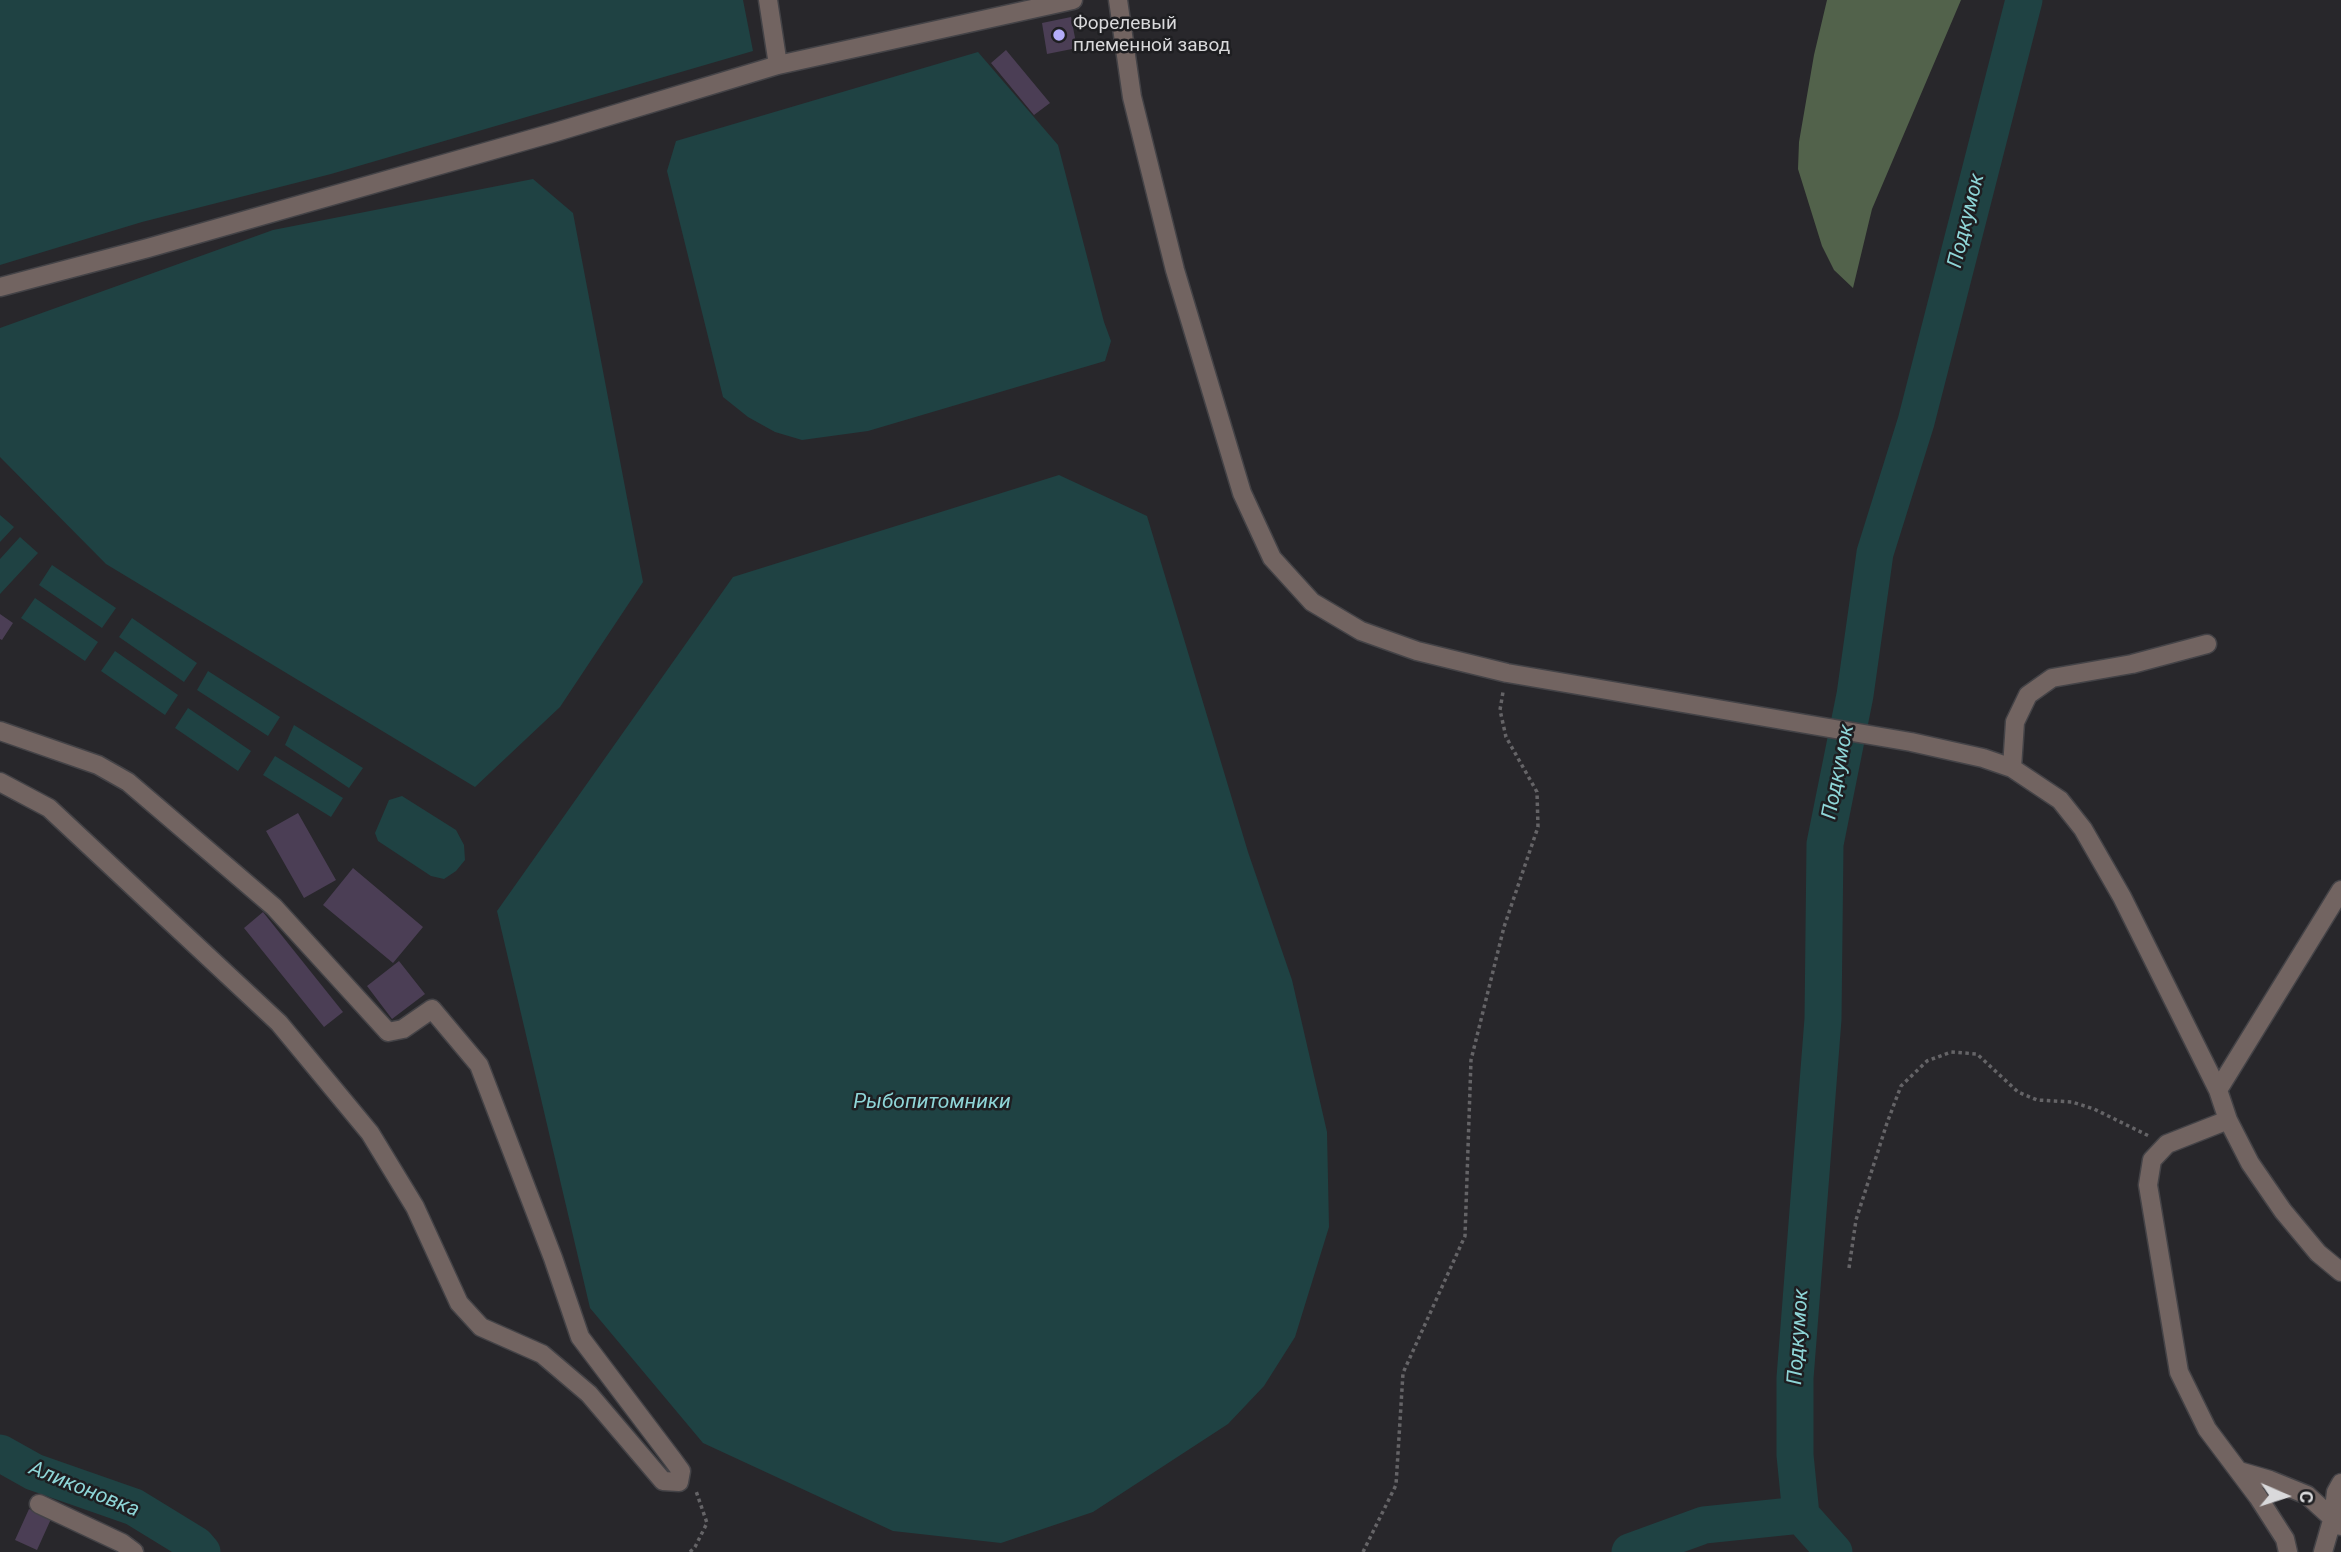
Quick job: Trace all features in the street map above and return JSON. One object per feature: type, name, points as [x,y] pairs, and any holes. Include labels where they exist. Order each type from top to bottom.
[{"type":"street","points":[[768,0],[778,65]]},
{"type":"street","points":[[0,287],[148,248],[556,132],[778,65],[1073,0]]},
{"type":"street","points":[[1118,0],[1132,97],[1175,270],[1242,493],[1272,558],[1312,602],[1361,631],[1417,651],[1507,673],[1911,742],[1983,758],[2012,768],[2060,800],[2082,829],[2122,897],[2218,1090],[2228,1120],[2250,1163],[2283,1211],[2318,1253],[2341,1272]]},
{"type":"street","points":[[2012,768],[2015,722],[2028,695],[2052,678],[2133,664],[2207,644]]},
{"type":"street","points":[[0,731],[98,765],[128,782],[274,907],[388,1031],[403,1029],[432,1009],[479,1065],[553,1258],[580,1337],[673,1460],[681,1472],[679,1482],[663,1481],[589,1394],[541,1354],[481,1327],[459,1303],[415,1207],[370,1133],[279,1023],[49,808],[0,782]]},
{"type":"street","points":[[2218,1090],[2341,890]]},
{"type":"street","points":[[2228,1120],[2166,1144],[2152,1160],[2148,1185],[2179,1373],[2207,1429],[2285,1539],[2288,1552]]},
{"type":"street","points":[[2239,1471],[2307,1495],[2337,1521]]},
{"type":"street","points":[[2323,1552],[2337,1521],[2336,1492],[2341,1483]]},
{"type":"street","points":[[39,1504],[122,1543],[134,1552]]},
{"type":"path","points":[[1363,1552],[1396,1485],[1403,1373],[1465,1236],[1471,1060],[1504,927],[1538,827],[1537,792],[1506,737],[1500,710],[1507,673]]},
{"type":"path","points":[[1849,1268],[1856,1220],[1887,1123],[1901,1086],[1927,1061],[1951,1052],[1977,1054],[2018,1092],[2037,1100],[2072,1101],[2166,1144]]},
{"type":"path","points":[[679,1482],[695,1491],[707,1523],[690,1552]]},
{"type":"green space","points":[[1827,0],[1961,0],[1872,209],[1853,288],[1834,270],[1822,246],[1798,169],[1799,142],[1814,55]]},
{"type":"water","points":[[0,0],[743,0],[753,51],[331,174],[142,222],[0,265]]},
{"type":"water","points":[[978,52],[1058,145],[1111,341],[1105,361],[868,431],[802,440],[775,432],[748,417],[723,397],[667,171],[676,141]]},
{"type":"water","points":[[533,179],[573,213],[643,582],[560,707],[475,787],[106,564],[0,457],[0,328],[273,230]]},
{"type":"water","name":"Рыбопитомники","points":[[1059,475],[1147,516],[1248,852],[1292,980],[1327,1132],[1329,1227],[1295,1337],[1264,1386],[1228,1424],[1093,1512],[1001,1543],[893,1531],[703,1443],[590,1308],[497,911],[733,577]]},
{"type":"water","points":[[0,515],[14,527],[0,542]]},
{"type":"water","points":[[20,537],[38,553],[0,594],[0,559]]},
{"type":"water","points":[[52,565],[116,608],[102,628],[39,585]]},
{"type":"water","points":[[35,598],[98,642],[85,661],[21,618]]},
{"type":"water","points":[[132,618],[197,663],[184,682],[119,637]]},
{"type":"water","points":[[115,651],[178,695],[165,715],[101,671]]},
{"type":"water","points":[[208,671],[280,717],[268,736],[197,690]]},
{"type":"water","points":[[188,708],[251,751],[238,771],[175,728]]},
{"type":"water","points":[[294,725],[363,768],[349,788],[285,745]]},
{"type":"water","points":[[275,756],[343,798],[331,817],[263,775]]},
{"type":"water","points":[[402,796],[456,830],[464,845],[465,860],[456,871],[444,879],[431,876],[378,841],[375,833],[389,800]]},
{"type":"building","name":"Форелевый племенной завод","points":[[1071,17],[1077,48],[1047,54],[1042,23]]},
{"type":"building","points":[[1006,50],[1050,103],[1034,115],[991,63]]},
{"type":"building","points":[[0,614],[13,623],[2,640],[0,639]]},
{"type":"building","points":[[298,813],[336,880],[304,898],[266,831]]},
{"type":"building","points":[[353,868],[423,927],[393,963],[323,905]]},
{"type":"building","points":[[263,912],[343,1012],[324,1027],[244,928]]},
{"type":"building","points":[[399,961],[425,994],[392,1019],[367,986]]},
{"type":"building","points":[[29,1509],[51,1519],[37,1550],[15,1540]]},
{"type":"waterway","name":"Подкумок","points":[[1834,1552],[1801,1515],[1795,1455],[1795,1378],[1823,1019],[1825,844],[1855,695],[1875,553],[1916,422],[2024,0]]},
{"type":"waterway","name":"Аликоновка","points":[[0,1453],[34,1472],[134,1507],[196,1545],[202,1552]]},
{"type":"waterway","name":"Аликоновка","points":[[1630,1552],[1704,1525],[1801,1515]]},
{"type":"place","name":"Форелевый племенной завод","points":[[1059,35]]}]
